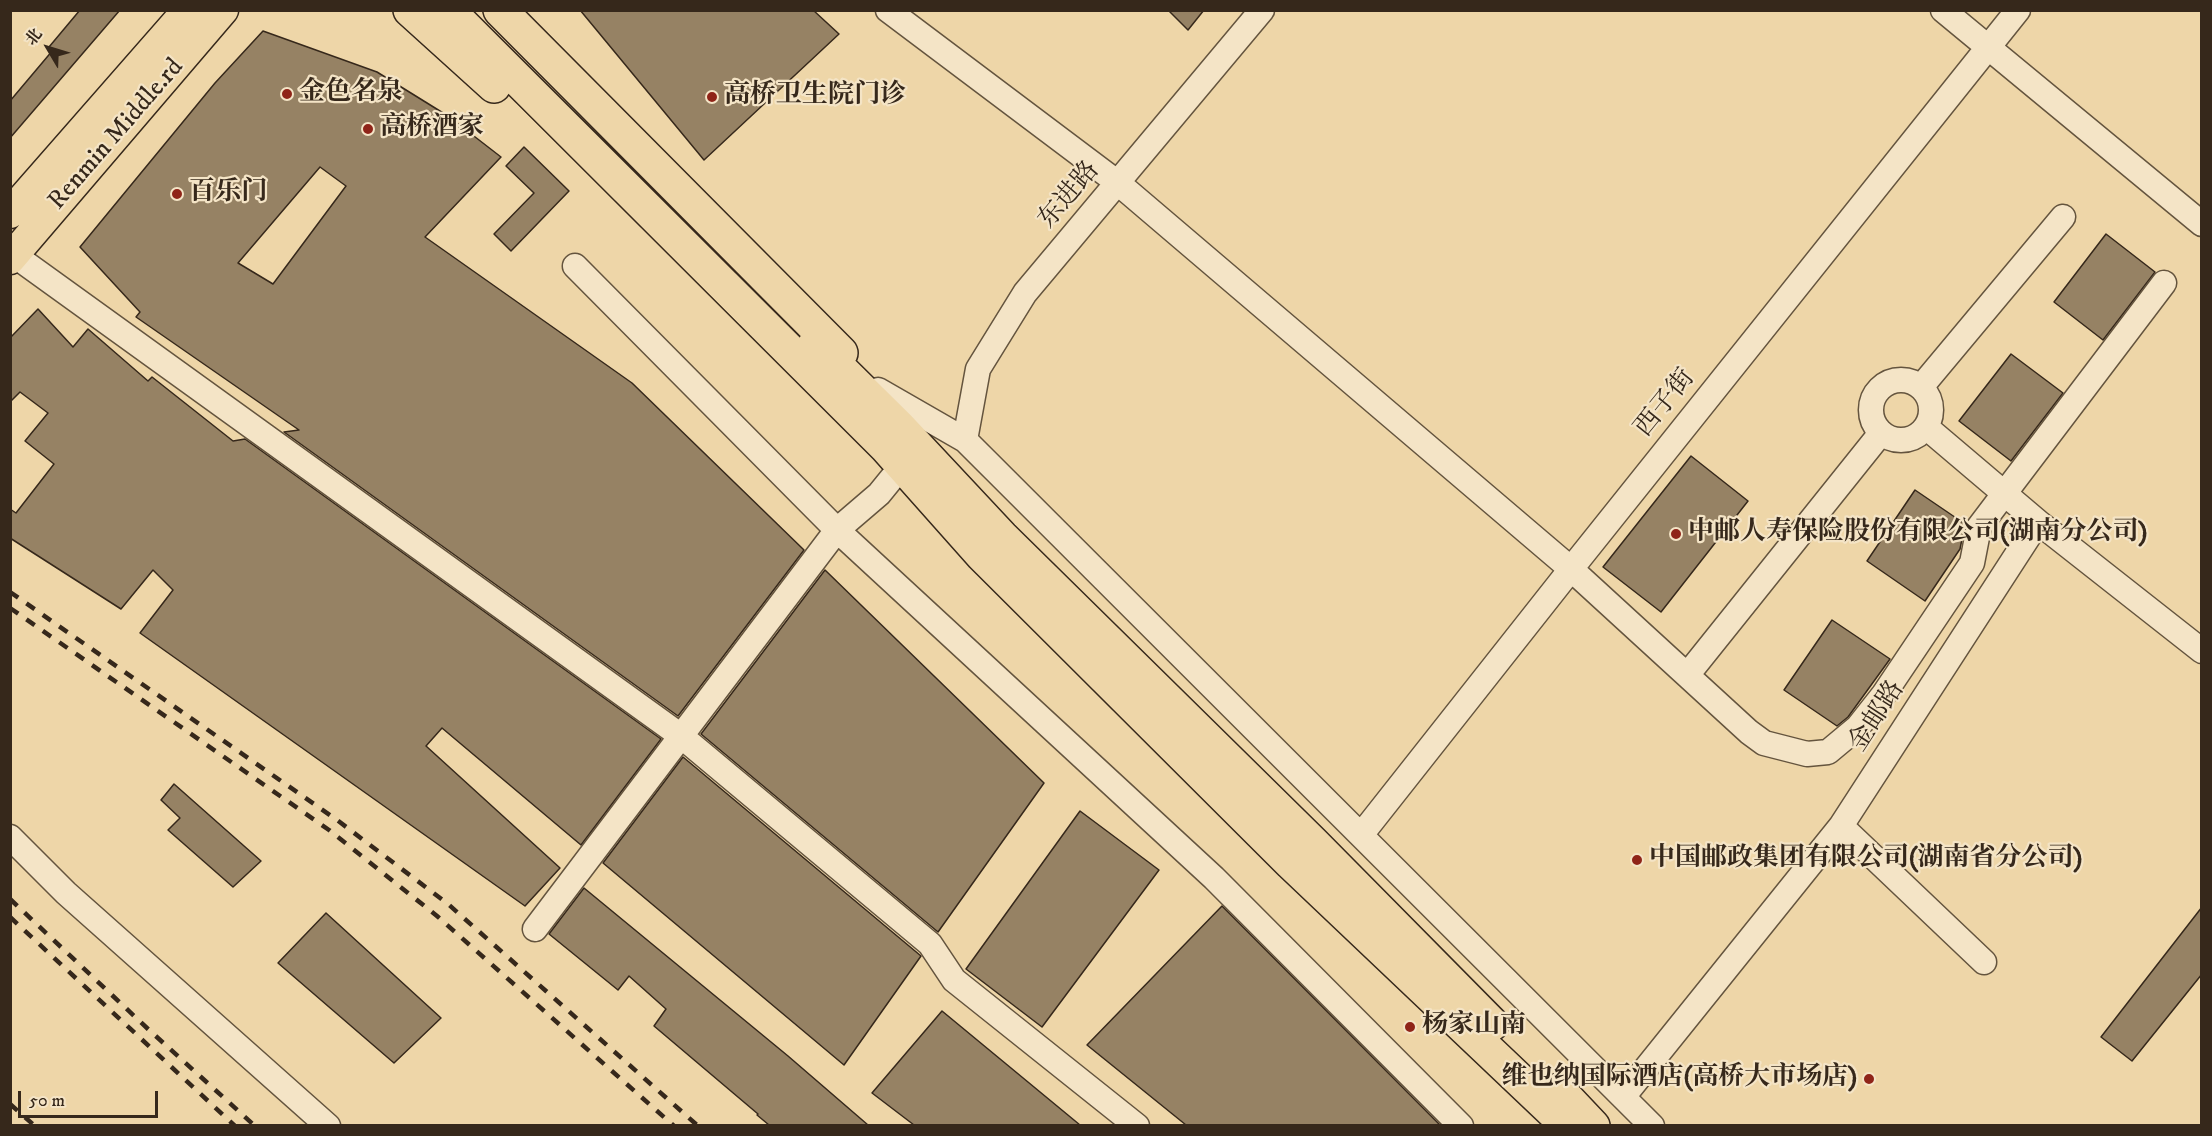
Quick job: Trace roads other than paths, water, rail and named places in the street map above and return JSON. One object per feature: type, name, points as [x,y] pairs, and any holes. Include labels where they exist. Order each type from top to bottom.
[{"type":"highway","points":[[410,10],[493,84],[868,459],[893,451]]},
{"type":"highway","points":[[448,10],[893,451],[992,546],[1313,843],[1593,1125]]},
{"type":"highway","points":[[476,10],[893,451],[992,546],[1292,863],[1568,1125]]},
{"type":"highway","points":[[500,10],[878,390],[992,546]]},
{"type":"main road","name":"Renmin Middle.rd","points":[[10,213],[188,10]]},
{"type":"main road","name":"Renmin Middle.rd","points":[[12,257],[224,10]]},
{"type":"street","points":[[888,10],[1118,183],[1571,569],[1749,732],[1764,743],[1807,754],[1828,752],[1858,727],[1884,694],[1972,563],[1979,527],[2164,283]]},
{"type":"street","name":"东进路","points":[[965,440],[978,369],[1025,293],[1262,10]]},
{"type":"street","points":[[1943,10],[2202,224]]},
{"type":"street","name":"西子街","points":[[1361,835],[2018,10]]},
{"type":"street","points":[[1921,387],[2063,217]]},
{"type":"street","points":[[12,257],[681,736],[930,944],[954,980],[1137,1125]]},
{"type":"street","points":[[575,266],[837,530],[1214,878],[1461,1125]]},
{"type":"street","points":[[1904,379],[1921,387],[1930,402],[1931,411],[1926,428],[1910,438],[1899,440],[1881,433],[1875,426],[1871,407],[1878,390],[1894,380],[1904,379]]},
{"type":"street","points":[[878,390],[965,440],[1652,1125]]},
{"type":"street","points":[[1926,428],[2038,522],[2202,651]]},
{"type":"street","points":[[1688,674],[1881,433]]},
{"type":"street","points":[[535,929],[837,530],[879,494],[893,451]]},
{"type":"street","name":"金邮路","points":[[1623,1097],[1841,826],[2038,522]]},
{"type":"street","points":[[1841,826],[1984,962]]},
{"type":"street","points":[[10,837],[66,893],[328,1125]]},
{"type":"railway","points":[[10,592],[337,820],[448,904],[698,1126]]},
{"type":"railway","points":[[10,608],[329,830],[437,916],[674,1126]]},
{"type":"railway","points":[[10,899],[255,1126]]},
{"type":"railway","points":[[10,917],[235,1126]]},
{"type":"railway","points":[[10,1104],[35,1126]]},
{"type":"place","name":"金色名泉","points":[[287,94]]},
{"type":"place","name":"高桥卫生院门诊","points":[[712,97]]},
{"type":"place","name":"高桥酒家","points":[[368,129]]},
{"type":"place","name":"百乐门","points":[[177,194]]},
{"type":"place","name":"中邮人寿保险股份有限公司(湖南分公司)","points":[[1676,534]]},
{"type":"place","name":"中国邮政集团有限公司(湖南省分公司)","points":[[1637,860]]},
{"type":"place","name":"杨家山南","points":[[1410,1027]]},
{"type":"place","name":"维也纳国际酒店(高桥大市场店)","points":[[1869,1079]]}]
